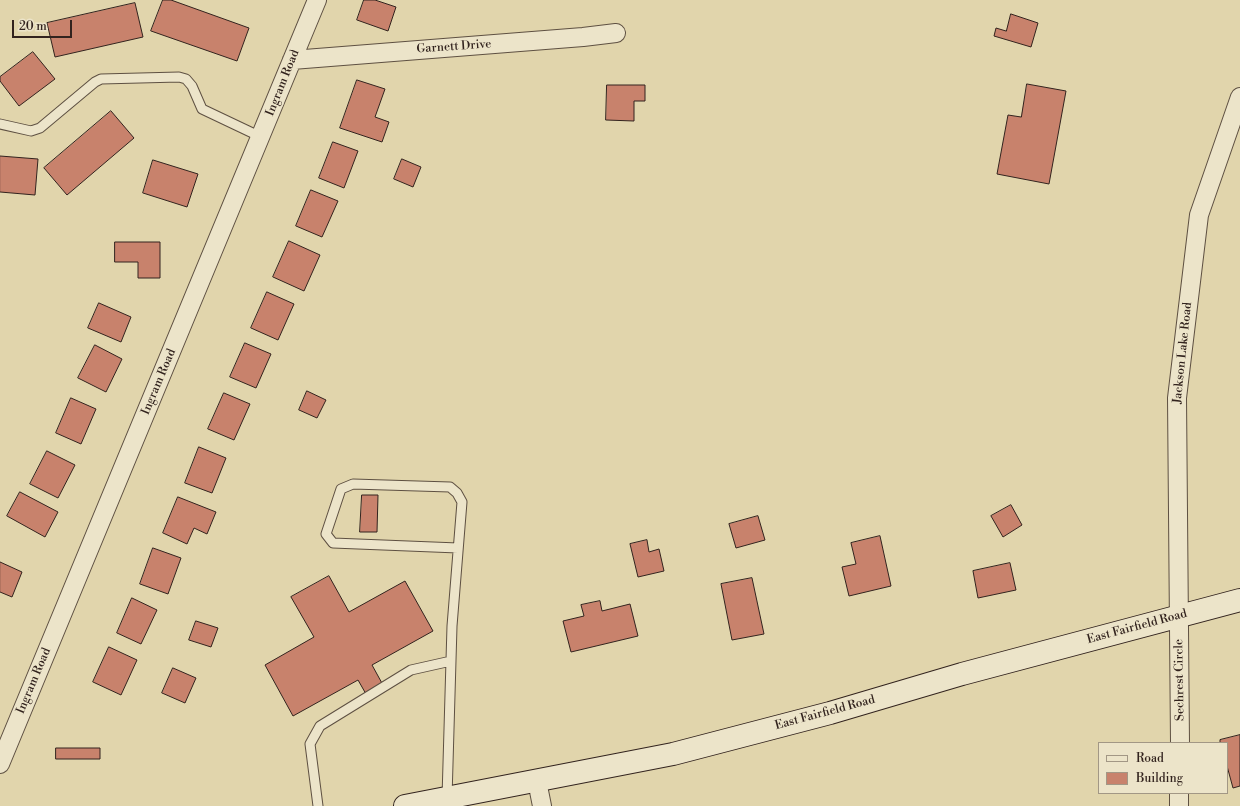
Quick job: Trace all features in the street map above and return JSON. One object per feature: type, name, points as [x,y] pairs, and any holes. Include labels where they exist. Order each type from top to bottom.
[{"type":"main road","name":"East Fairfield Road","points":[[405,806],[673,754],[830,713],[962,674],[1240,600]]},
{"type":"street","name":"Ingram Road","points":[[0,764],[317,0]]},
{"type":"street","name":"Garnett Drive","points":[[292,60],[583,37],[616,33]]},
{"type":"street","name":"Jackson Lake Road","points":[[1179,617],[1177,398],[1199,215],[1240,97]]},
{"type":"street","name":"Sechrest Circle","points":[[1179,617],[1180,742]]},
{"type":"street","points":[[537,781],[542,806]]},
{"type":"street","points":[[1179,806],[1180,794]]},
{"type":"lane","points":[[0,124],[31,131],[40,128],[95,82],[101,79],[179,77],[186,79],[192,86],[202,109],[261,137]]},
{"type":"lane","points":[[447,798],[452,626],[462,502],[457,493],[450,487],[352,484],[341,489],[326,534],[334,543],[458,548]]},
{"type":"lane","points":[[318,806],[310,744],[320,726],[411,670],[451,661]]},
{"type":"building","points":[[163,0],[171,0],[249,28],[237,61],[151,31]]},
{"type":"building","points":[[364,0],[375,0],[396,7],[388,31],[357,20]]},
{"type":"building","points":[[135,3],[143,37],[55,57],[47,23]]},
{"type":"building","points":[[1011,14],[1038,23],[1031,47],[994,36],[996,28],[1006,31]]},
{"type":"building","points":[[33,52],[55,79],[19,106],[0,81],[0,77]]},
{"type":"building","points":[[357,80],[385,89],[375,117],[389,122],[382,142],[340,128]]},
{"type":"building","points":[[1027,84],[1066,91],[1049,184],[997,174],[1008,115],[1021,117]]},
{"type":"building","points":[[607,85],[645,85],[645,101],[634,101],[634,121],[606,120]]},
{"type":"building","points":[[111,111],[134,138],[67,195],[44,168]]},
{"type":"building","points":[[333,142],[358,151],[344,188],[319,178]]},
{"type":"building","points":[[0,156],[38,159],[35,195],[0,192]]},
{"type":"building","points":[[402,159],[421,167],[413,187],[394,179]]},
{"type":"building","points":[[153,160],[198,174],[187,207],[143,193]]},
{"type":"building","points":[[311,190],[338,201],[322,237],[296,226]]},
{"type":"building","points":[[289,241],[320,255],[304,291],[273,277]]},
{"type":"building","points":[[115,242],[160,242],[160,278],[138,278],[138,262],[115,262]]},
{"type":"building","points":[[267,292],[294,304],[278,340],[251,328]]},
{"type":"building","points":[[99,303],[131,317],[121,342],[88,328]]},
{"type":"building","points":[[245,343],[271,354],[256,388],[230,377]]},
{"type":"building","points":[[95,345],[122,359],[106,392],[78,378]]},
{"type":"building","points":[[307,391],[326,400],[317,418],[299,410]]},
{"type":"building","points":[[224,393],[250,404],[234,440],[208,429]]},
{"type":"building","points":[[71,398],[96,409],[81,444],[56,433]]},
{"type":"building","points":[[199,447],[226,458],[212,493],[185,483]]},
{"type":"building","points":[[47,451],[75,465],[58,498],[30,484]]},
{"type":"building","points":[[20,492],[58,512],[45,537],[7,516]]},
{"type":"building","points":[[362,495],[378,495],[377,532],[360,532]]},
{"type":"building","points":[[178,497],[216,512],[207,534],[194,528],[187,544],[163,533]]},
{"type":"building","points":[[1011,505],[1022,525],[1003,537],[991,516]]},
{"type":"building","points":[[758,516],[765,540],[736,548],[729,524]]},
{"type":"building","points":[[880,536],[891,586],[849,596],[842,567],[856,564],[851,543]]},
{"type":"building","points":[[647,540],[649,552],[659,549],[664,571],[638,577],[630,544]]},
{"type":"building","points":[[153,548],[181,558],[168,594],[140,584]]},
{"type":"building","points":[[0,562],[22,572],[12,597],[0,592]]},
{"type":"building","points":[[1010,563],[1016,590],[978,598],[973,571]]},
{"type":"building","points":[[329,576],[349,612],[405,581],[433,631],[372,665],[383,685],[366,694],[358,680],[293,716],[265,665],[314,637],[291,597]]},
{"type":"building","points":[[752,578],[764,634],[732,640],[721,584]]},
{"type":"building","points":[[132,598],[157,610],[141,644],[117,633]]},
{"type":"building","points":[[600,601],[602,611],[630,604],[638,636],[571,652],[563,621],[584,616],[581,605]]},
{"type":"building","points":[[196,621],[218,628],[211,647],[189,640]]},
{"type":"building","points":[[109,647],[137,660],[121,695],[93,682]]},
{"type":"building","points":[[173,668],[196,678],[185,703],[162,693]]},
{"type":"building","points":[[1240,735],[1240,786],[1233,788],[1228,770],[1228,742],[1220,742],[1220,740]]},
{"type":"building","points":[[56,748],[100,748],[100,759],[56,759]]}]
